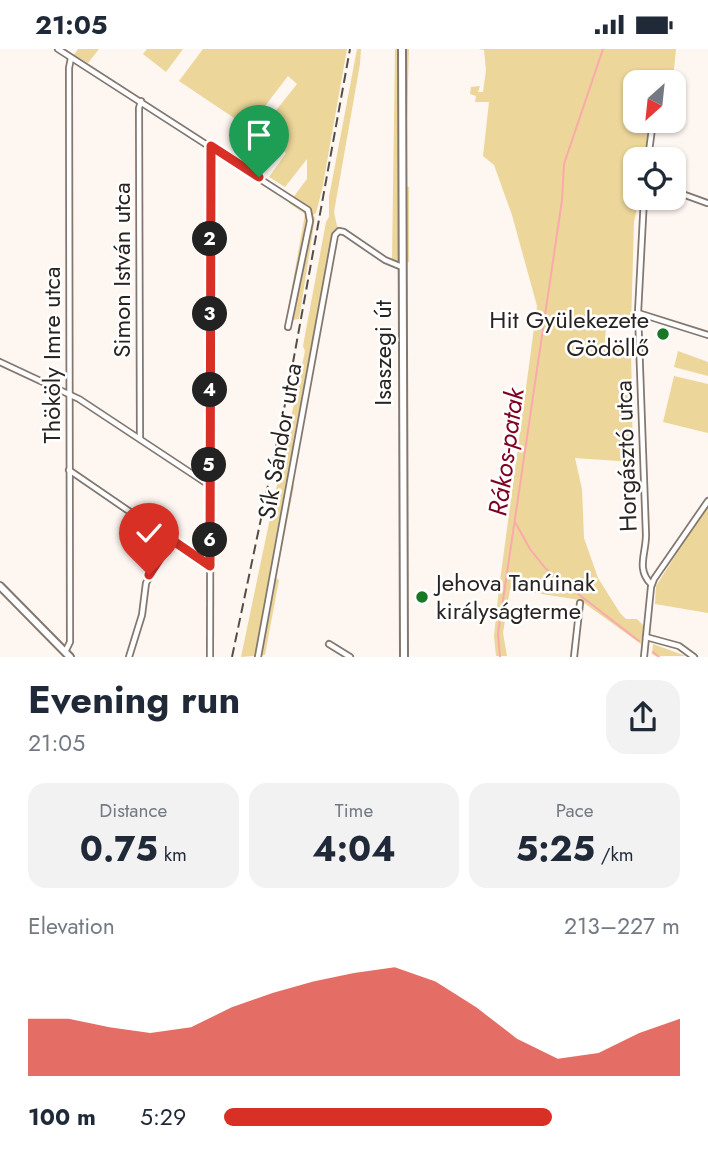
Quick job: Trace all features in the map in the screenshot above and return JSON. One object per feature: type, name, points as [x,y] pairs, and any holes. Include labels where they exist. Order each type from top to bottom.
[{"type":"main road","name":"Isaszegi út","points":[[402,49],[404,656]]},
{"type":"main road","points":[[0,586],[68,654]]},
{"type":"street","points":[[58,49],[310,212],[288,327]]},
{"type":"street","name":"Thököly Imre utca","points":[[68,654],[69,68],[72,58]]},
{"type":"street","name":"Simon István utca","points":[[140,438],[141,101]]},
{"type":"street","points":[[210,656],[211,146]]},
{"type":"street","points":[[686,196],[707,204]]},
{"type":"street","name":"Horgásztó utca","points":[[643,210],[638,313],[646,522],[642,569],[651,585]]},
{"type":"street","name":"Sík Sándor utca","points":[[258,656],[334,236],[338,232],[344,232],[385,260],[402,267]]},
{"type":"street","points":[[638,313],[708,335]]},
{"type":"street","points":[[0,362],[79,399],[209,485]]},
{"type":"street","points":[[69,470],[210,566]]},
{"type":"street","points":[[644,656],[651,585],[662,564],[708,501]]},
{"type":"street","points":[[129,656],[142,615],[147,580],[172,540]]},
{"type":"street","points":[[574,656],[580,603]]},
{"type":"street","points":[[646,637],[679,646],[694,656]]},
{"type":"street","points":[[329,644],[350,656]]},
{"type":"shaded area","points":[[78,49],[99,49],[88,63],[74,55]]},
{"type":"shaded area","points":[[147,49],[183,49],[166,72],[143,54]]},
{"type":"shaded area","points":[[203,49],[347,49],[322,190],[316,213],[313,215],[315,218],[299,319],[291,320],[289,328],[285,326],[305,214],[289,203],[307,179],[307,159],[285,187],[269,177],[286,153],[179,81]],"holes":[[[288,76],[297,84],[274,113],[265,106]]]},
{"type":"shaded area","points":[[357,49],[361,49],[360,64],[334,212],[337,226],[340,228],[292,484],[294,486],[276,578],[279,580],[265,655],[241,657],[305,351],[303,346],[329,217],[329,197]]},
{"type":"shaded area","points":[[395,49],[409,49],[405,186],[409,187],[409,262],[392,261]]},
{"type":"shaded area","points":[[478,49],[676,49],[674,70],[623,70],[623,133],[648,133],[647,147],[623,147],[623,210],[636,210],[631,327],[606,324],[605,341],[631,345],[633,462],[575,458],[582,489],[584,538],[598,578],[620,613],[626,619],[637,619],[644,626],[641,644],[580,600],[510,589],[503,633],[507,656],[496,656],[494,636],[499,588],[537,306],[512,215],[494,165],[483,156],[489,102],[475,102],[476,96],[470,94],[471,87],[480,86],[478,92],[483,92],[486,70],[484,50]]},
{"type":"shaded area","points":[[678,351],[708,362],[708,376],[674,367]]},
{"type":"shaded area","points":[[674,376],[708,384],[708,433],[663,422]]},
{"type":"shaded area","points":[[708,504],[708,613],[655,604],[656,586]]},
{"type":"shaded area","points":[[653,644],[686,656],[656,656],[652,654]]},
{"type":"waterway","name":"Rákos-patak","points":[[500,657],[498,634],[562,200],[564,164],[603,49]]},
{"type":"waterway","points":[[515,522],[530,549],[546,569],[639,641]]},
{"type":"waterway","points":[[653,652],[659,657]]},
{"type":"railway","points":[[232,657],[288,390],[350,49]]},
{"type":"place","name":"Hit Gyülekezete Gödöllő","points":[[663,334]]},
{"type":"place","name":"Jehova Tanúinak királyságterme","points":[[422,597]]},
{"type":"route","points":[[149,575],[172,540],[210,566],[211,146],[259,177]]}]
